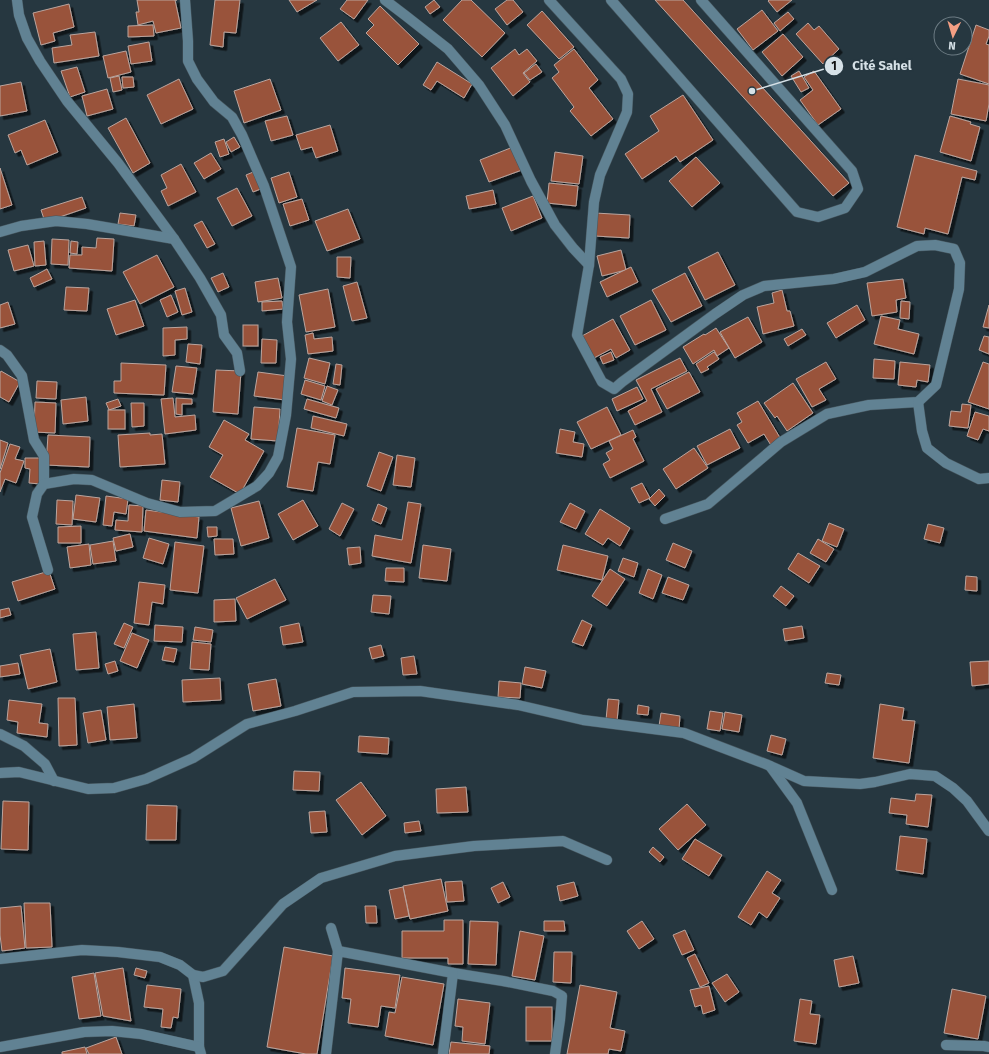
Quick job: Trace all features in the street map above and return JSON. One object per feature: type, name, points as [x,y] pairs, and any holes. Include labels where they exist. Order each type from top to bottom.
[{"type":"street","points":[[17,0],[19,15],[27,38],[40,61],[67,100],[118,163],[174,239],[200,278],[221,315],[224,335],[236,353],[240,371]]},
{"type":"street","points":[[44,484],[74,479],[92,480],[147,503],[180,512],[215,511],[257,486],[269,473],[278,456],[286,415],[291,360],[287,322],[290,267],[264,186],[242,135],[232,117],[214,102],[197,79],[188,60],[185,0]]},
{"type":"street","points":[[385,0],[448,49],[479,85],[505,125],[530,181],[555,225],[589,265]]},
{"type":"street","points":[[549,0],[621,79],[628,94],[627,112],[600,175],[594,202],[589,265],[577,335],[602,382],[614,389],[743,294],[764,286],[834,279],[865,272],[917,246],[935,245],[954,249],[960,263],[959,289],[936,385],[918,402],[869,405],[828,414],[781,442],[708,504],[665,519]]},
{"type":"street","points":[[611,0],[797,212],[818,217],[846,208],[858,189],[852,171],[701,0]]},
{"type":"street","points":[[0,232],[21,226],[56,221],[87,224],[174,239]]},
{"type":"street","points":[[0,350],[8,355],[22,376],[34,440],[44,456],[44,484],[37,494],[32,517],[48,570]]},
{"type":"street","points":[[918,402],[922,431],[928,448],[946,463],[979,479],[989,478]]},
{"type":"street","points":[[0,773],[19,772],[88,788],[114,788],[146,779],[192,758],[247,724],[295,711],[353,692],[420,691],[518,705],[582,720],[684,733],[768,765],[804,781],[860,784],[910,774],[935,776],[953,788],[967,801],[989,831]]},
{"type":"street","points":[[0,734],[24,746],[40,759],[45,764],[54,781]]},
{"type":"street","points":[[768,765],[798,803],[832,890]]},
{"type":"street","points":[[0,959],[82,950],[118,952],[160,957],[180,965],[193,975],[203,977],[223,971],[283,904],[321,878],[395,856],[474,846],[563,841],[607,860]]},
{"type":"street","points":[[326,1054],[338,951],[331,928]]},
{"type":"street","points":[[338,951],[453,973],[502,980],[553,991],[562,996],[555,1054]]},
{"type":"street","points":[[443,1054],[453,973]]},
{"type":"street","points":[[0,1047],[84,1032],[112,1031],[141,1034],[200,1051],[199,1002],[193,975]]},
{"type":"street","points":[[946,1045],[989,1047]]},
{"type":"building","points":[[137,0],[175,0],[181,28],[156,33],[153,21],[138,25],[136,12],[139,12]]},
{"type":"building","points":[[215,0],[240,0],[236,33],[224,32],[223,47],[210,45]]},
{"type":"building","points":[[289,0],[317,0],[297,12]]},
{"type":"building","points":[[347,0],[368,0],[354,19],[340,9]]},
{"type":"building","points":[[434,0],[440,7],[430,14],[425,7]]},
{"type":"building","points":[[462,0],[471,0],[505,33],[482,57],[443,20]]},
{"type":"building","points":[[507,0],[513,0],[523,12],[507,25],[495,9]]},
{"type":"building","points":[[655,0],[683,0],[849,183],[833,196]]},
{"type":"building","points":[[792,0],[777,12],[768,1]]},
{"type":"building","points":[[69,4],[74,27],[53,33],[55,41],[41,45],[33,13]]},
{"type":"building","points":[[380,6],[419,44],[398,65],[366,33],[374,25],[368,19]]},
{"type":"building","points":[[762,10],[778,31],[753,50],[737,29]]},
{"type":"building","points":[[542,11],[574,47],[559,59],[527,25]]},
{"type":"building","points":[[788,12],[794,19],[780,31],[774,23]]},
{"type":"building","points":[[341,22],[359,45],[338,61],[320,38]]},
{"type":"building","points":[[808,23],[814,30],[819,26],[839,49],[823,64],[796,34]]},
{"type":"building","points":[[153,25],[154,36],[128,37],[128,26]]},
{"type":"building","points":[[976,25],[989,30],[989,36],[986,44],[989,45],[989,84],[960,74],[966,56],[973,56],[973,34]]},
{"type":"building","points":[[95,32],[99,56],[54,63],[52,48],[72,45],[70,35]]},
{"type":"building","points":[[783,34],[803,57],[782,76],[762,52]]},
{"type":"building","points":[[149,42],[152,61],[131,64],[128,46]]},
{"type":"building","points":[[515,49],[519,55],[527,49],[537,61],[523,73],[530,82],[513,96],[491,68]]},
{"type":"building","points":[[574,49],[598,80],[589,88],[613,119],[591,136],[570,111],[574,107],[552,78],[559,72],[554,65]]},
{"type":"building","points":[[126,51],[131,72],[108,78],[103,56]]},
{"type":"building","points":[[437,62],[472,84],[464,98],[437,81],[431,90],[423,85]]},
{"type":"building","points":[[536,64],[542,72],[530,80],[524,73]]},
{"type":"building","points":[[77,67],[85,92],[70,97],[61,71]]},
{"type":"building","points":[[799,71],[809,88],[801,92],[791,76]]},
{"type":"building","points":[[814,71],[841,109],[818,125],[800,100],[813,90],[804,77]]},
{"type":"building","points":[[119,76],[122,90],[113,92],[110,78]]},
{"type":"building","points":[[122,77],[133,77],[134,87],[123,88]]},
{"type":"building","points":[[179,79],[193,109],[161,124],[147,95]]},
{"type":"building","points":[[270,79],[281,110],[244,123],[234,91]]},
{"type":"building","points":[[958,79],[989,85],[989,104],[986,121],[951,114]]},
{"type":"building","points":[[21,82],[27,111],[0,116],[0,86]]},
{"type":"building","points":[[107,89],[113,109],[87,116],[82,96]]},
{"type":"building","points":[[683,95],[713,140],[680,162],[676,156],[642,179],[625,154],[659,131],[650,116]]},
{"type":"building","points":[[287,116],[293,135],[271,141],[265,121]]},
{"type":"building","points":[[950,116],[971,122],[970,124],[980,127],[971,161],[940,152]]},
{"type":"building","points":[[126,118],[150,163],[133,173],[108,128]]},
{"type":"building","points":[[45,120],[58,152],[27,165],[21,150],[15,153],[8,135]]},
{"type":"building","points":[[330,125],[338,151],[316,158],[312,147],[301,150],[296,135]]},
{"type":"building","points":[[234,137],[240,147],[231,152],[226,142]]},
{"type":"building","points":[[224,139],[229,154],[220,157],[215,142]]},
{"type":"building","points":[[513,147],[522,170],[489,182],[480,160]]},
{"type":"building","points":[[555,152],[583,156],[579,184],[551,181]]},
{"type":"building","points":[[211,153],[221,169],[204,179],[194,163]]},
{"type":"building","points":[[915,155],[977,171],[975,180],[962,177],[948,234],[925,228],[924,234],[897,227]]},
{"type":"building","points":[[696,157],[720,183],[692,207],[669,181]]},
{"type":"building","points":[[181,164],[196,192],[168,206],[161,191],[167,188],[161,175]]},
{"type":"building","points":[[0,168],[12,205],[0,209]]},
{"type":"building","points":[[258,170],[266,187],[253,192],[246,175]]},
{"type":"building","points":[[289,172],[297,197],[279,203],[271,178]]},
{"type":"building","points":[[549,183],[578,186],[576,206],[547,203]]},
{"type":"building","points":[[237,188],[252,216],[232,226],[217,198]]},
{"type":"building","points":[[493,190],[496,204],[469,209],[466,196]]},
{"type":"building","points":[[533,196],[542,218],[511,231],[502,208]]},
{"type":"building","points":[[82,197],[86,208],[45,222],[41,210]]},
{"type":"building","points":[[302,199],[309,220],[290,226],[283,204]]},
{"type":"building","points":[[348,209],[360,239],[327,251],[315,221]]},
{"type":"building","points":[[120,213],[136,215],[134,226],[118,224]]},
{"type":"building","points":[[595,213],[630,215],[629,238],[595,236]]},
{"type":"building","points":[[202,221],[215,244],[207,248],[194,225]]},
{"type":"building","points":[[97,238],[114,239],[112,271],[69,268],[70,255],[82,255],[82,247],[96,248]]},
{"type":"building","points":[[52,239],[69,240],[68,265],[51,264]]},
{"type":"building","points":[[44,241],[46,265],[35,266],[34,242]]},
{"type":"building","points":[[71,241],[78,242],[77,254],[70,253]]},
{"type":"building","points":[[28,245],[34,266],[14,271],[8,250]]},
{"type":"building","points":[[621,250],[626,270],[602,276],[597,256]]},
{"type":"building","points":[[718,252],[735,285],[705,300],[688,267]]},
{"type":"building","points":[[157,255],[174,287],[140,304],[123,272]]},
{"type":"building","points":[[337,257],[351,257],[350,278],[337,277]]},
{"type":"building","points":[[631,267],[638,282],[607,297],[600,282]]},
{"type":"building","points":[[47,269],[52,279],[34,287],[30,278]]},
{"type":"building","points":[[223,273],[229,287],[218,292],[211,278]]},
{"type":"building","points":[[685,273],[702,306],[671,322],[652,290]]},
{"type":"building","points":[[278,278],[282,298],[258,302],[255,282]]},
{"type":"building","points":[[903,279],[906,298],[896,300],[897,312],[872,316],[867,283]]},
{"type":"building","points":[[357,282],[367,318],[352,321],[343,286]]},
{"type":"building","points":[[66,287],[89,288],[87,311],[64,310]]},
{"type":"building","points":[[185,288],[192,312],[182,315],[175,291]]},
{"type":"building","points":[[328,289],[335,327],[306,332],[299,295]]},
{"type":"building","points":[[782,290],[787,311],[790,311],[794,326],[763,334],[757,307],[774,303],[772,293]]},
{"type":"building","points":[[171,295],[178,312],[167,317],[160,300]]},
{"type":"building","points":[[135,300],[144,326],[116,335],[107,309]]},
{"type":"building","points":[[651,300],[666,330],[635,345],[620,316]]},
{"type":"building","points":[[282,301],[283,309],[262,311],[262,302]]},
{"type":"building","points":[[901,301],[910,302],[909,319],[900,318]]},
{"type":"building","points":[[8,302],[15,324],[0,328],[0,305]]},
{"type":"building","points":[[857,305],[865,320],[836,338],[827,323]]},
{"type":"building","points":[[989,305],[989,328],[983,327]]},
{"type":"building","points":[[881,316],[900,320],[898,329],[919,334],[914,354],[874,344]]},
{"type":"building","points":[[748,317],[762,342],[735,358],[720,332]]},
{"type":"building","points":[[613,319],[630,350],[616,358],[611,349],[594,358],[582,336]]},
{"type":"building","points":[[243,325],[258,325],[258,346],[243,346]]},
{"type":"building","points":[[187,327],[187,339],[175,340],[175,355],[163,356],[163,328]]},
{"type":"building","points":[[716,328],[729,348],[717,356],[714,350],[693,364],[683,347]]},
{"type":"building","points":[[802,329],[806,335],[788,346],[784,339]]},
{"type":"building","points":[[313,333],[314,339],[332,337],[333,351],[308,354],[305,335]]},
{"type":"building","points":[[984,336],[989,337],[989,354],[979,350]]},
{"type":"building","points":[[262,339],[277,340],[276,363],[261,363]]},
{"type":"building","points":[[188,344],[202,345],[200,364],[186,362]]},
{"type":"building","points":[[611,352],[614,360],[603,364],[600,357]]},
{"type":"building","points":[[714,352],[719,359],[707,367],[709,369],[701,373],[696,364]]},
{"type":"building","points":[[309,358],[330,363],[325,384],[304,378]]},
{"type":"building","points":[[680,358],[687,371],[651,389],[662,412],[635,425],[628,411],[647,401],[636,380]]},
{"type":"building","points":[[874,359],[895,361],[894,379],[873,378]]},
{"type":"building","points":[[826,362],[836,379],[819,389],[826,400],[812,407],[796,379]]},
{"type":"building","points":[[900,362],[930,365],[928,382],[917,380],[916,387],[898,385]]},
{"type":"building","points":[[983,362],[989,364],[989,409],[968,402]]},
{"type":"building","points":[[121,363],[166,365],[164,395],[114,393],[114,381],[121,381]]},
{"type":"building","points":[[336,364],[342,365],[340,385],[333,384]]},
{"type":"building","points":[[176,366],[197,368],[193,394],[172,392]]},
{"type":"building","points":[[216,370],[241,371],[238,414],[213,412]]},
{"type":"building","points":[[1,371],[20,382],[9,402],[0,397]]},
{"type":"building","points":[[258,372],[288,376],[285,400],[254,396]]},
{"type":"building","points":[[689,372],[700,392],[667,409],[656,389]]},
{"type":"building","points":[[305,380],[325,386],[321,400],[301,394]]},
{"type":"building","points":[[37,381],[57,382],[56,399],[36,398]]},
{"type":"building","points":[[793,383],[813,413],[787,431],[777,416],[775,418],[764,403]]},
{"type":"building","points":[[327,386],[338,390],[332,405],[322,401]]},
{"type":"building","points":[[637,387],[643,399],[617,411],[612,399]]},
{"type":"building","points":[[86,397],[88,421],[63,424],[61,400]]},
{"type":"building","points":[[173,398],[175,417],[195,415],[196,430],[165,434],[161,399]]},
{"type":"building","points":[[176,398],[192,399],[192,404],[182,404],[182,415],[176,414]]},
{"type":"building","points":[[118,399],[121,406],[109,410],[106,403]]},
{"type":"building","points":[[307,399],[339,408],[336,418],[304,409]]},
{"type":"building","points":[[758,401],[782,441],[772,447],[764,434],[748,443],[737,425],[742,422],[737,413]]},
{"type":"building","points":[[35,402],[56,403],[55,433],[34,432]]},
{"type":"building","points":[[131,403],[144,403],[144,426],[132,427]]},
{"type":"building","points":[[962,404],[971,405],[968,428],[949,426],[951,411],[961,412]]},
{"type":"building","points":[[254,407],[280,409],[278,441],[251,439]]},
{"type":"building","points":[[607,407],[621,435],[591,449],[577,422]]},
{"type":"building","points":[[108,410],[125,410],[125,429],[108,429]]},
{"type":"building","points":[[975,412],[989,416],[989,431],[983,429],[978,440],[967,436]]},
{"type":"building","points":[[313,416],[347,424],[344,436],[311,428]]},
{"type":"building","points":[[224,420],[249,434],[245,440],[264,451],[240,494],[210,477],[223,455],[209,447]]},
{"type":"building","points":[[297,428],[335,435],[330,464],[318,462],[313,491],[287,487]]},
{"type":"building","points":[[560,429],[575,432],[573,442],[584,444],[582,457],[556,453]]},
{"type":"building","points":[[730,429],[740,448],[707,465],[697,446]]},
{"type":"building","points":[[633,430],[636,437],[633,439],[644,461],[610,478],[603,464],[610,460],[606,453],[613,449],[609,441]]},
{"type":"building","points":[[150,433],[150,435],[162,434],[165,464],[120,467],[118,435]]},
{"type":"building","points":[[48,435],[90,437],[89,467],[46,465]]},
{"type":"building","points":[[0,440],[8,443],[0,469]]},
{"type":"building","points":[[10,444],[20,447],[15,459],[24,461],[16,483],[5,479],[0,492],[0,473]]},
{"type":"building","points":[[694,448],[708,468],[676,489],[663,469]]},
{"type":"building","points":[[379,452],[393,457],[381,491],[367,486]]},
{"type":"building","points":[[397,455],[415,458],[411,487],[393,485]]},
{"type":"building","points":[[25,458],[42,458],[41,484],[29,483],[30,469],[25,468]]},
{"type":"building","points":[[162,480],[180,482],[178,502],[160,500]]},
{"type":"building","points":[[642,483],[650,498],[639,503],[631,488]]},
{"type":"building","points":[[659,489],[665,496],[655,506],[649,499]]},
{"type":"building","points":[[76,495],[100,498],[96,522],[73,519]]},
{"type":"building","points":[[106,496],[128,499],[126,514],[114,512],[112,526],[103,525]]},
{"type":"building","points":[[57,500],[73,501],[72,525],[56,524]]},
{"type":"building","points":[[303,500],[318,526],[293,540],[278,514]]},
{"type":"building","points":[[259,501],[269,538],[241,546],[231,508]]},
{"type":"building","points":[[408,502],[421,504],[411,563],[372,556],[375,535],[402,540]]},
{"type":"building","points":[[342,503],[354,509],[340,536],[329,529]]},
{"type":"building","points":[[570,503],[585,511],[576,529],[560,522]]},
{"type":"building","points":[[378,504],[387,508],[381,524],[372,520]]},
{"type":"building","points":[[129,505],[143,506],[142,532],[115,530],[116,520],[128,521]]},
{"type":"building","points":[[600,509],[630,528],[620,546],[608,538],[603,545],[585,534]]},
{"type":"building","points":[[146,510],[199,517],[197,538],[144,531]]},
{"type":"building","points":[[829,523],[844,529],[837,547],[822,541]]},
{"type":"building","points":[[928,524],[944,528],[940,543],[924,539]]},
{"type":"building","points":[[81,526],[81,543],[58,543],[58,527]]},
{"type":"building","points":[[207,527],[217,527],[217,536],[208,537]]},
{"type":"building","points":[[130,534],[133,547],[116,551],[113,538]]},
{"type":"building","points":[[149,538],[169,544],[163,564],[143,558]]},
{"type":"building","points":[[214,539],[233,539],[234,554],[215,555]]},
{"type":"building","points":[[818,539],[834,549],[826,562],[810,553]]},
{"type":"building","points":[[113,541],[116,561],[93,564],[90,545]]},
{"type":"building","points":[[175,542],[204,546],[198,593],[170,590]]},
{"type":"building","points":[[673,543],[692,551],[685,568],[666,560]]},
{"type":"building","points":[[89,544],[91,565],[70,568],[67,547]]},
{"type":"building","points":[[423,545],[451,549],[447,581],[419,578]]},
{"type":"building","points":[[563,545],[608,556],[602,580],[557,570]]},
{"type":"building","points":[[360,547],[361,563],[349,565],[347,548]]},
{"type":"building","points":[[798,553],[820,566],[809,583],[788,569]]},
{"type":"building","points":[[623,558],[638,563],[634,577],[618,571]]},
{"type":"building","points":[[386,568],[404,568],[404,582],[385,581]]},
{"type":"building","points":[[610,569],[625,579],[607,606],[592,596]]},
{"type":"building","points":[[648,569],[662,575],[653,599],[639,593]]},
{"type":"building","points":[[49,571],[55,589],[18,601],[12,582]]},
{"type":"building","points":[[966,576],[977,577],[977,591],[965,590]]},
{"type":"building","points":[[668,577],[689,585],[683,600],[662,593]]},
{"type":"building","points":[[275,579],[286,600],[247,619],[236,598]]},
{"type":"building","points":[[139,582],[165,585],[163,604],[152,602],[149,625],[134,623]]},
{"type":"building","points":[[781,586],[794,596],[786,606],[773,596]]},
{"type":"building","points":[[373,595],[391,596],[389,614],[371,612]]},
{"type":"building","points":[[235,599],[236,621],[214,622],[214,600]]},
{"type":"building","points":[[9,608],[11,615],[0,618],[0,610]]},
{"type":"building","points":[[582,620],[592,625],[583,646],[572,642]]},
{"type":"building","points":[[124,623],[133,627],[124,648],[114,644]]},
{"type":"building","points":[[299,623],[303,642],[283,645],[280,627]]},
{"type":"building","points":[[155,625],[183,627],[182,642],[154,641]]},
{"type":"building","points":[[802,626],[804,638],[785,641],[783,629]]},
{"type":"building","points":[[195,627],[213,630],[211,642],[193,640]]},
{"type":"building","points":[[96,632],[99,668],[76,670],[73,634]]},
{"type":"building","points":[[132,633],[149,640],[137,668],[120,661]]},
{"type":"building","points":[[192,642],[211,644],[209,670],[190,669]]},
{"type":"building","points":[[381,645],[384,656],[372,659],[369,648]]},
{"type":"building","points":[[165,647],[177,649],[174,662],[162,660]]},
{"type":"building","points":[[50,649],[57,682],[28,689],[20,655]]},
{"type":"building","points":[[414,656],[417,674],[403,675],[401,658]]},
{"type":"building","points":[[115,661],[118,671],[108,674],[105,664]]},
{"type":"building","points":[[989,661],[989,684],[972,686],[970,662]]},
{"type":"building","points":[[18,663],[20,674],[0,677],[0,666]]},
{"type":"building","points":[[525,667],[546,671],[542,688],[522,684]]},
{"type":"building","points":[[827,673],[841,675],[839,685],[825,683]]},
{"type":"building","points":[[220,678],[221,700],[183,702],[182,680]]},
{"type":"building","points":[[276,679],[281,706],[253,711],[248,684]]},
{"type":"building","points":[[499,681],[521,683],[520,698],[498,697]]},
{"type":"building","points":[[58,698],[75,698],[77,745],[59,746]]},
{"type":"building","points":[[608,699],[619,700],[617,721],[606,720]]},
{"type":"building","points":[[9,700],[42,704],[39,723],[48,724],[47,737],[17,733],[18,722],[7,720]]},
{"type":"building","points":[[134,704],[137,738],[110,740],[107,707]]},
{"type":"building","points":[[880,704],[904,708],[902,720],[915,721],[909,763],[873,758]]},
{"type":"building","points":[[638,705],[649,707],[648,715],[637,714]]},
{"type":"building","points":[[101,710],[106,740],[88,743],[83,713]]},
{"type":"building","points":[[710,711],[723,713],[720,731],[707,729]]},
{"type":"building","points":[[725,712],[742,715],[739,732],[722,729]]},
{"type":"building","points":[[661,713],[680,716],[679,729],[659,726]]},
{"type":"building","points":[[771,735],[786,739],[782,755],[767,751]]},
{"type":"building","points":[[359,736],[389,738],[388,754],[358,752]]},
{"type":"building","points":[[294,771],[320,772],[319,791],[293,790]]},
{"type":"building","points":[[361,782],[386,816],[362,835],[336,800]]},
{"type":"building","points":[[466,787],[468,812],[437,813],[436,789]]},
{"type":"building","points":[[916,794],[932,795],[928,827],[906,824],[907,815],[889,813],[891,798],[915,801]]},
{"type":"building","points":[[3,801],[29,802],[28,850],[1,849]]},
{"type":"building","points":[[687,804],[706,825],[678,850],[659,829]]},
{"type":"building","points":[[147,805],[177,806],[176,840],[146,840]]},
{"type":"building","points":[[325,811],[327,832],[311,833],[309,812]]},
{"type":"building","points":[[419,821],[421,831],[405,833],[404,823]]},
{"type":"building","points":[[900,836],[927,839],[923,874],[896,870]]},
{"type":"building","points":[[695,839],[722,855],[709,876],[682,859]]},
{"type":"building","points":[[653,847],[664,857],[660,862],[649,852]]},
{"type":"building","points":[[767,871],[781,880],[772,893],[780,898],[767,918],[759,912],[751,925],[738,917]]},
{"type":"building","points":[[441,879],[448,911],[410,919],[403,886]]},
{"type":"building","points":[[462,881],[464,901],[447,902],[445,882]]},
{"type":"building","points":[[503,882],[510,897],[498,903],[491,888]]},
{"type":"building","points":[[574,882],[578,896],[560,901],[557,886]]},
{"type":"building","points":[[403,887],[409,916],[395,919],[389,890]]},
{"type":"building","points":[[24,903],[50,903],[52,947],[26,948]]},
{"type":"building","points":[[21,906],[25,948],[2,951],[0,935],[0,908]]},
{"type":"building","points":[[365,906],[376,906],[377,923],[366,923]]},
{"type":"building","points":[[444,920],[463,920],[463,964],[448,964],[448,958],[402,958],[402,931],[444,931]]},
{"type":"building","points":[[470,921],[498,922],[496,965],[468,964]]},
{"type":"building","points":[[544,921],[564,921],[565,931],[544,931]]},
{"type":"building","points":[[642,921],[654,939],[639,949],[627,931]]},
{"type":"building","points":[[685,930],[694,950],[682,955],[673,935]]},
{"type":"building","points":[[520,931],[544,936],[535,980],[512,976]]},
{"type":"building","points":[[284,947],[333,956],[317,1054],[306,1054],[267,1047]]},
{"type":"building","points":[[554,952],[572,952],[571,983],[553,982]]},
{"type":"building","points":[[695,954],[709,983],[700,987],[687,958]]},
{"type":"building","points":[[853,956],[859,983],[839,987],[834,960]]},
{"type":"building","points":[[123,968],[131,1021],[103,1016],[95,973]]},
{"type":"building","points":[[136,968],[147,971],[145,978],[134,975]]},
{"type":"building","points":[[345,968],[400,975],[395,1008],[381,1006],[378,1027],[348,1023],[351,999],[342,998]]},
{"type":"building","points":[[94,973],[101,1016],[79,1019],[72,977]]},
{"type":"building","points":[[727,974],[739,992],[725,1002],[712,983]]},
{"type":"building","points":[[402,977],[444,984],[433,1045],[385,1036],[389,1012],[395,1013]]},
{"type":"building","points":[[147,985],[181,989],[178,1018],[173,1017],[171,1028],[161,1027],[163,1009],[144,1007]]},
{"type":"building","points":[[580,985],[617,992],[610,1028],[625,1031],[621,1051],[609,1049],[608,1054],[567,1054]]},
{"type":"building","points":[[709,986],[715,1010],[703,1014],[701,1005],[695,1007],[690,990]]},
{"type":"building","points":[[952,989],[986,996],[978,1039],[944,1033]]},
{"type":"building","points":[[458,999],[490,1003],[485,1044],[462,1041],[463,1027],[455,1026]]},
{"type":"building","points":[[800,999],[812,1001],[810,1014],[820,1015],[816,1044],[794,1041]]},
{"type":"building","points":[[526,1007],[552,1007],[552,1041],[526,1041]]},
{"type":"building","points":[[116,1037],[122,1054],[89,1054],[86,1048]]},
{"type":"building","points":[[451,1042],[490,1046],[489,1054],[449,1054]]},
{"type":"building","points":[[85,1047],[87,1054],[62,1054],[62,1052]]},
{"type":"place","name":"Cité Sahel","points":[[752,91]]}]
